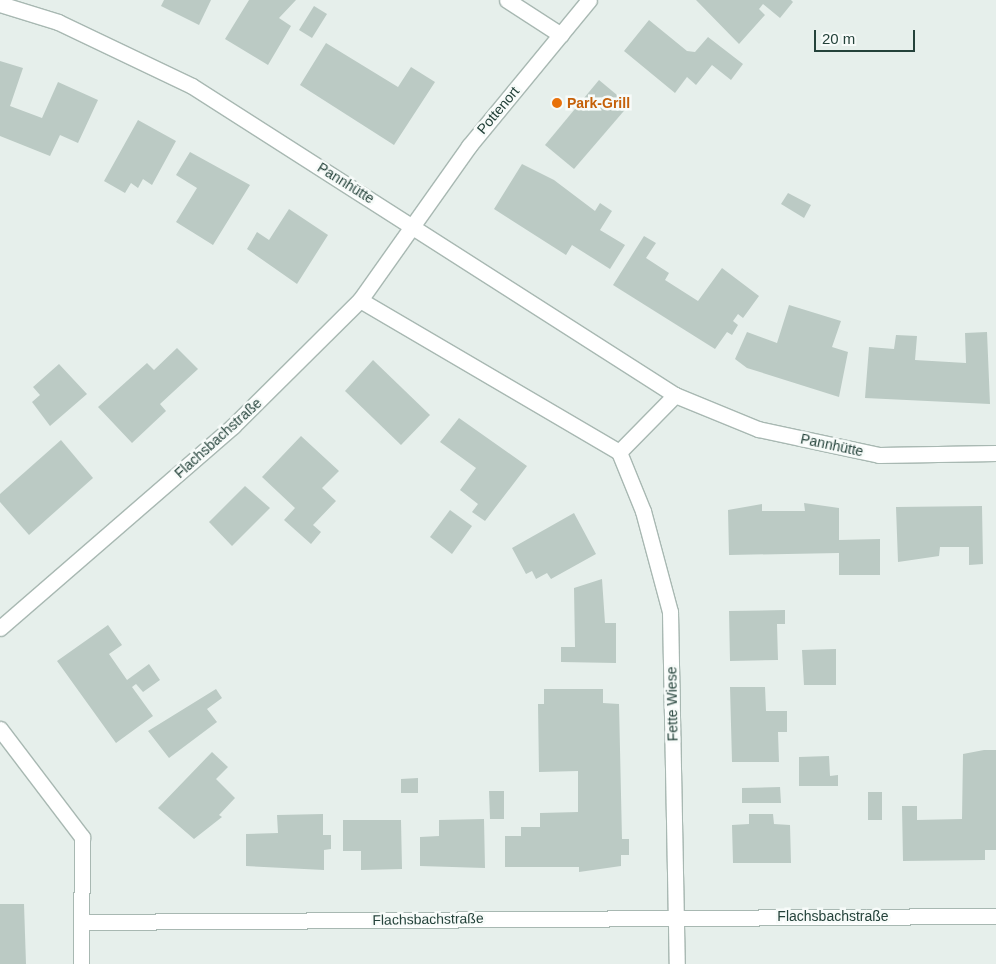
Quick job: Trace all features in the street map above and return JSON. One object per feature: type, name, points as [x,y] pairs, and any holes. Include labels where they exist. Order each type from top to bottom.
[{"type":"street","points":[[508,0],[561,35]]},
{"type":"street","name":"Pottenort","points":[[412,224],[468,146],[589,0]]},
{"type":"street","name":"Pannhütte","points":[[0,4],[58,22],[192,86],[412,224],[675,395],[758,429],[879,455],[996,453]]},
{"type":"street","name":"Flachsbachstraße","points":[[0,628],[234,426],[360,300],[412,224]]},
{"type":"street","points":[[360,300],[619,452],[675,395]]},
{"type":"street","name":"Fette Wiese","points":[[619,452],[643,511],[670,612],[677,964]]},
{"type":"street","points":[[0,729],[82,837],[80,964]]},
{"type":"street","name":"Flachsbachstraße","points":[[81,922],[676,916],[996,916]]},
{"type":"building","points":[[164,0],[211,0],[199,25],[161,6]]},
{"type":"building","points":[[249,0],[296,0],[279,18],[291,26],[268,65],[225,39]]},
{"type":"building","points":[[696,0],[791,0],[793,2],[780,18],[763,4],[759,9],[765,15],[739,44]]},
{"type":"building","points":[[314,6],[327,14],[312,38],[299,30]]},
{"type":"building","points":[[649,20],[687,51],[695,52],[708,37],[743,64],[731,80],[712,65],[696,85],[687,77],[675,93],[624,51]]},
{"type":"building","points":[[326,43],[398,87],[411,67],[435,82],[394,145],[300,85]]},
{"type":"building","points":[[0,61],[23,68],[10,106],[42,118],[58,82],[98,100],[78,143],[60,135],[50,156],[0,136]]},
{"type":"building","points":[[599,80],[629,105],[574,169],[545,145]]},
{"type":"building","points":[[138,120],[176,141],[152,185],[143,179],[138,188],[131,183],[125,193],[104,181]]},
{"type":"building","points":[[190,152],[250,185],[213,245],[176,222],[197,188],[176,175]]},
{"type":"building","points":[[522,164],[554,180],[595,211],[600,203],[612,211],[600,230],[625,245],[610,269],[572,245],[566,255],[494,209]]},
{"type":"building","points":[[788,193],[811,205],[804,218],[781,204]]},
{"type":"building","points":[[289,209],[328,235],[297,284],[247,249],[257,232],[269,240]]},
{"type":"building","points":[[644,236],[656,243],[646,258],[669,273],[665,280],[698,301],[722,268],[759,296],[743,318],[738,314],[733,321],[738,325],[732,335],[727,332],[715,349],[613,285]]},
{"type":"building","points":[[789,305],[841,321],[832,347],[848,352],[839,397],[747,368],[735,359],[747,332],[777,343]]},
{"type":"building","points":[[987,332],[990,404],[865,398],[869,347],[894,349],[896,335],[917,336],[915,360],[966,363],[965,333]]},
{"type":"building","points":[[177,348],[198,369],[160,404],[166,411],[132,443],[98,407],[147,363],[154,370]]},
{"type":"building","points":[[373,360],[430,415],[401,445],[345,391]]},
{"type":"building","points":[[59,364],[87,394],[50,426],[32,402],[40,395],[33,387]]},
{"type":"building","points":[[459,418],[527,466],[485,521],[472,512],[478,504],[460,490],[476,468],[440,442]]},
{"type":"building","points":[[301,436],[339,471],[322,488],[336,501],[313,525],[321,532],[311,544],[284,520],[295,508],[262,477]]},
{"type":"building","points":[[61,440],[93,478],[29,535],[0,502],[0,494]]},
{"type":"building","points":[[245,486],[270,508],[232,546],[209,522]]},
{"type":"building","points":[[804,503],[839,508],[839,540],[880,539],[880,575],[839,575],[839,553],[729,555],[728,510],[762,504],[762,511],[805,511]]},
{"type":"building","points":[[982,506],[983,564],[969,565],[969,547],[940,547],[939,556],[898,562],[896,507]]},
{"type":"building","points":[[450,510],[472,526],[452,554],[430,537]]},
{"type":"building","points":[[574,513],[596,554],[551,579],[547,573],[536,579],[532,571],[526,574],[512,548]]},
{"type":"building","points":[[602,579],[605,623],[616,623],[616,663],[561,662],[561,647],[575,647],[574,588]]},
{"type":"building","points":[[785,610],[785,624],[777,624],[778,660],[730,661],[729,611]]},
{"type":"building","points":[[108,625],[122,645],[109,654],[127,680],[149,664],[160,680],[143,692],[136,684],[132,687],[153,716],[116,743],[57,661]]},
{"type":"building","points":[[836,649],[836,685],[804,685],[802,650]]},
{"type":"building","points":[[730,687],[765,687],[766,711],[787,711],[787,732],[778,732],[779,762],[732,762]]},
{"type":"building","points":[[216,689],[222,698],[207,709],[217,722],[169,758],[148,731]]},
{"type":"building","points":[[544,689],[603,689],[603,703],[619,704],[622,839],[629,839],[629,855],[621,855],[621,866],[579,872],[579,867],[505,867],[505,836],[521,836],[521,827],[540,827],[540,813],[578,812],[578,771],[539,772],[538,704],[544,704]]},
{"type":"building","points":[[996,750],[996,850],[985,850],[985,860],[903,861],[902,806],[917,806],[917,820],[962,819],[963,754]]},
{"type":"building","points":[[212,752],[228,767],[216,779],[235,798],[219,815],[222,817],[194,839],[158,808]]},
{"type":"building","points":[[829,756],[830,776],[838,775],[838,786],[799,786],[799,757]]},
{"type":"building","points":[[418,778],[418,793],[401,793],[401,779]]},
{"type":"building","points":[[780,787],[781,803],[742,803],[742,788]]},
{"type":"building","points":[[489,791],[504,791],[504,819],[490,819]]},
{"type":"building","points":[[868,792],[882,792],[882,820],[868,820]]},
{"type":"building","points":[[323,814],[323,835],[331,835],[331,849],[324,850],[324,870],[246,866],[246,834],[278,833],[277,815]]},
{"type":"building","points":[[749,814],[773,814],[774,824],[790,825],[791,863],[733,863],[732,825],[749,824]]},
{"type":"building","points":[[484,819],[485,868],[420,866],[420,837],[439,836],[439,820]]},
{"type":"building","points":[[343,820],[401,820],[402,869],[361,870],[361,851],[343,851]]},
{"type":"building","points":[[0,904],[24,904],[26,964],[0,964]]},
{"type":"place","name":"Park-Grill","points":[[557,103]]}]
